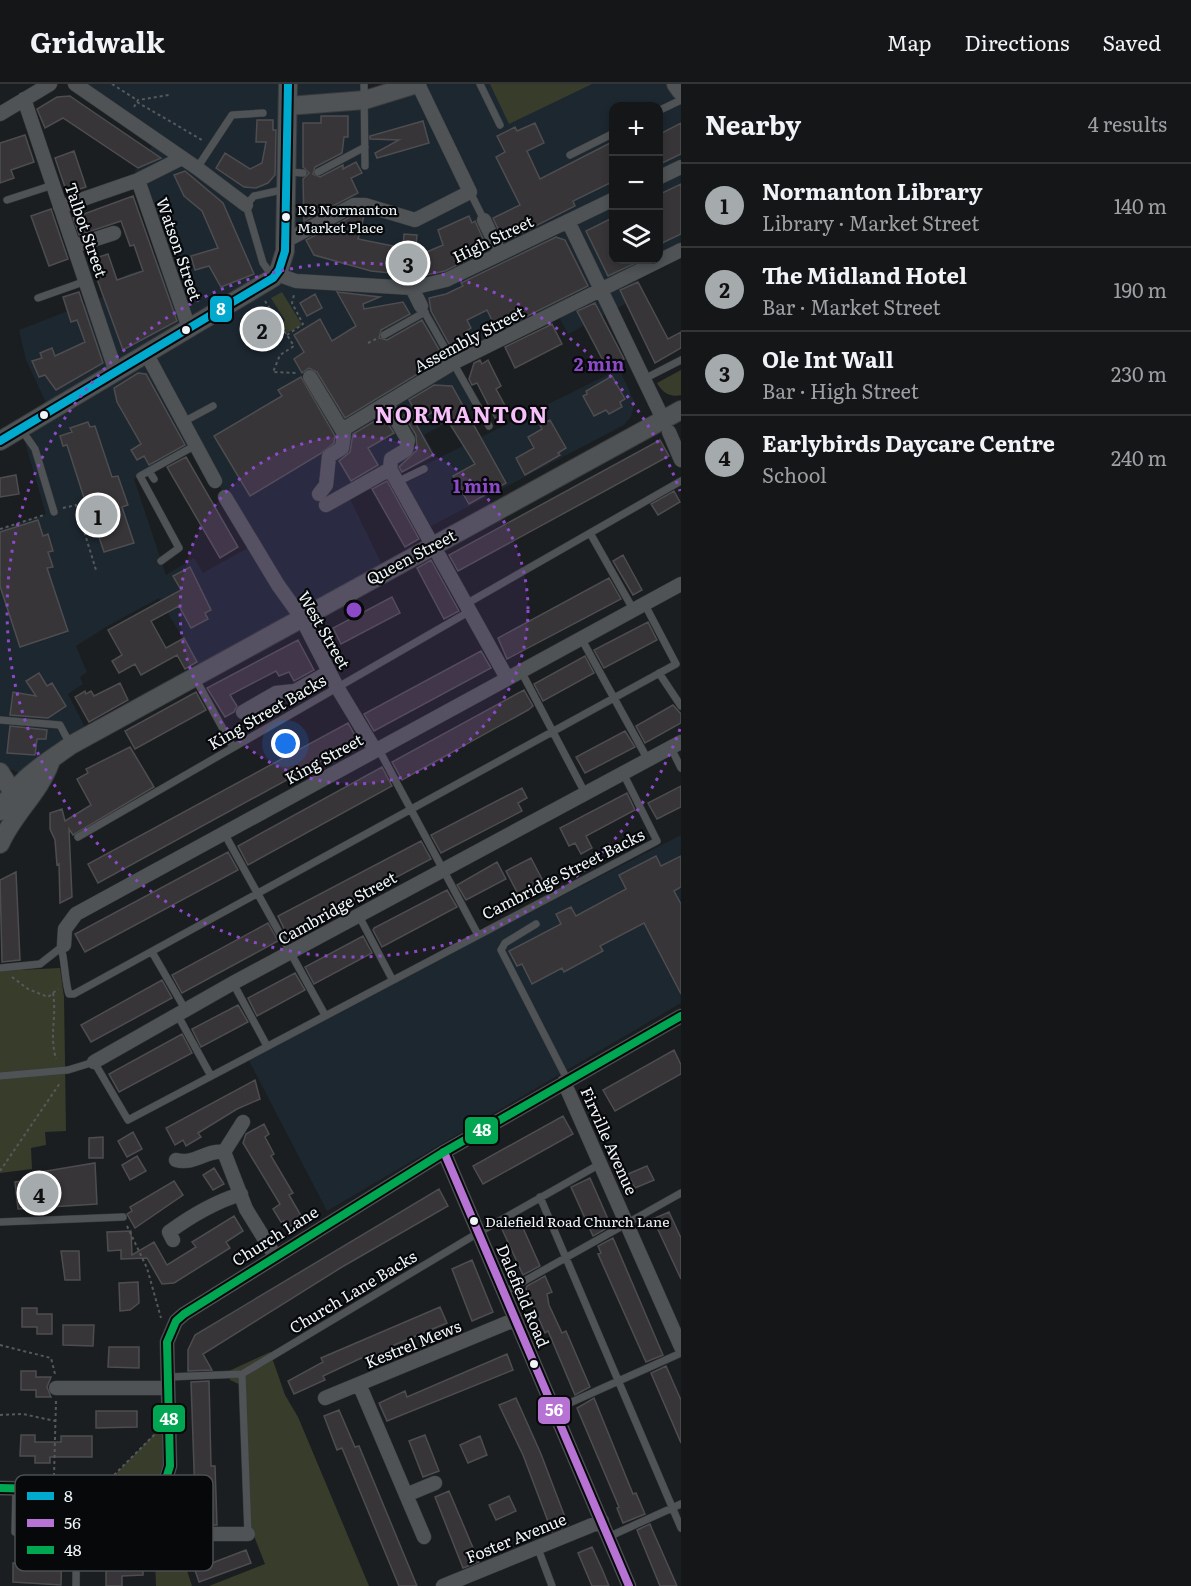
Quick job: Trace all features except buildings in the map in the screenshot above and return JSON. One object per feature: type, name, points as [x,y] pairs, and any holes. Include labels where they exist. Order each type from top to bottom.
[{"type":"street","points":[[0,114],[50,84]]},
{"type":"street","points":[[75,84],[197,168],[246,205]]},
{"type":"street","points":[[0,441],[257,289],[277,271],[285,241],[292,178],[288,84]]},
{"type":"street","points":[[285,241],[354,205],[365,205],[415,220],[470,192],[418,84],[288,106]]},
{"type":"street","points":[[676,84],[681,91]]},
{"type":"street","name":"Talbot Street","points":[[24,99],[116,372]]},
{"type":"street","points":[[60,207],[138,180],[182,158]]},
{"type":"street","points":[[663,176],[681,167]]},
{"type":"street","name":"Watson Street","points":[[138,180],[189,328]]},
{"type":"street","name":"High Street","points":[[277,271],[296,281],[412,288],[446,280],[609,201]]},
{"type":"street","points":[[484,220],[500,254]]},
{"type":"street","points":[[568,221],[681,460]]},
{"type":"street","points":[[74,246],[114,233]]},
{"type":"street","name":"Assembly Street","points":[[342,430],[453,363],[681,250]]},
{"type":"street","points":[[412,288],[423,309]]},
{"type":"street","points":[[146,353],[185,421],[215,481]]},
{"type":"street","points":[[310,377],[345,434],[342,447],[329,456],[322,499],[394,477]]},
{"type":"street","points":[[387,404],[408,440],[406,450],[391,459],[394,477],[507,678]]},
{"type":"street","name":"Queen Street","points":[[0,844],[9,806],[44,779],[42,766],[71,746],[301,617],[436,551],[666,425],[681,410]]},
{"type":"street","name":"West Street","points":[[225,497],[278,585],[301,617],[337,687],[377,749]]},
{"type":"street","name":"King Street","points":[[63,946],[65,929],[76,914],[681,584]]},
{"type":"street","points":[[243,712],[276,693],[295,691],[329,672]]},
{"type":"street","name":"Cambridge Street","points":[[94,1062],[181,1011],[359,916],[443,868],[676,745]]},
{"type":"street","points":[[0,766],[42,766]]},
{"type":"street","points":[[0,772],[9,806]]},
{"type":"street","name":"Church Lane","points":[[170,1330],[184,1314],[444,1152],[566,1080],[681,1017]]},
{"type":"street","name":"Firville Avenue","points":[[566,1080],[600,1164],[681,1347]]},
{"type":"street","points":[[224,1152],[243,1122]]},
{"type":"street","points":[[176,1160],[188,1162],[213,1152],[224,1152]]},
{"type":"street","points":[[224,1152],[246,1209],[275,1256]]},
{"type":"street","name":"Dalefield Road","points":[[444,1152],[629,1586]]},
{"type":"street","points":[[173,1240],[169,1232],[184,1221],[217,1203],[241,1194]]},
{"type":"street","name":"Kestrel Mews","points":[[325,1398],[514,1320]]},
{"type":"street","points":[[168,1475],[167,1342],[170,1330]]},
{"type":"street","points":[[56,1388],[96,1382],[168,1383]]},
{"type":"street","points":[[359,1384],[424,1537]]},
{"type":"street","points":[[406,1495],[435,1482]]},
{"type":"street","name":"Foster Avenue","points":[[443,1586],[602,1521]]},
{"type":"street","points":[[213,1534],[248,1534]]},
{"type":"lane","points":[[480,84],[500,125]]},
{"type":"lane","points":[[364,165],[365,92]]},
{"type":"lane","points":[[663,109],[681,100]]},
{"type":"lane","points":[[197,168],[232,115],[263,113]]},
{"type":"lane","points":[[570,155],[609,136]]},
{"type":"lane","points":[[318,172],[365,147]]},
{"type":"lane","points":[[277,271],[263,263],[246,205],[254,196],[292,178]]},
{"type":"lane","points":[[7,200],[53,185]]},
{"type":"lane","points":[[470,192],[484,220]]},
{"type":"lane","points":[[38,298],[86,281]]},
{"type":"lane","points":[[384,335],[423,309],[489,426]]},
{"type":"lane","points":[[644,379],[681,360]]},
{"type":"lane","points":[[185,421],[213,406]]},
{"type":"lane","points":[[21,429],[35,449],[54,512]]},
{"type":"lane","points":[[161,561],[179,548],[140,476],[196,445]]},
{"type":"lane","points":[[394,477],[424,468]]},
{"type":"lane","points":[[150,471],[153,479]]},
{"type":"lane","name":"King Street Backs","points":[[78,837],[337,687],[590,533],[681,481]]},
{"type":"lane","points":[[63,946],[66,987],[69,994],[74,994],[412,811],[551,731],[676,664],[590,533]]},
{"type":"lane","points":[[581,638],[648,760]]},
{"type":"lane","points":[[521,671],[585,793]]},
{"type":"lane","points":[[658,673],[681,706]]},
{"type":"lane","points":[[194,676],[233,747]]},
{"type":"lane","points":[[0,720],[60,725],[71,746]]},
{"type":"lane","points":[[676,745],[681,768]]},
{"type":"lane","points":[[377,749],[443,868]]},
{"type":"lane","name":"Cambridge Street Backs","points":[[94,1062],[128,1120],[477,933],[657,841],[623,773]]},
{"type":"lane","points":[[224,833],[325,1015]]},
{"type":"lane","name":"Cambridge Street Backs","points":[[443,868],[477,933]]},
{"type":"lane","points":[[359,916],[393,979]]},
{"type":"lane","points":[[536,924],[505,943],[501,950],[566,1080]]},
{"type":"lane","points":[[0,968],[40,964],[63,946]]},
{"type":"lane","points":[[152,952],[211,1076]]},
{"type":"lane","points":[[233,983],[267,1046]]},
{"type":"lane","name":"Cambridge Street","points":[[0,1076],[64,1071],[94,1062]]},
{"type":"lane","name":"Church Lane Backs","points":[[168,1383],[242,1374],[478,1233],[600,1164]]},
{"type":"lane","points":[[503,1293],[681,1193]]},
{"type":"lane","points":[[540,1197],[681,1528]]},
{"type":"lane","points":[[0,1222],[123,1217]]},
{"type":"lane","points":[[554,1410],[681,1353]]},
{"type":"lane","points":[[242,1374],[248,1534]]},
{"type":"lane","points":[[608,1537],[681,1504]]},
{"type":"lane","points":[[537,1546],[552,1586]]},
{"type":"lane","points":[[76,1571],[76,1586]]},
{"type":"path","points":[[112,84],[196,136]]},
{"type":"path","points":[[135,105],[138,101],[169,95]]},
{"type":"path","points":[[287,335],[303,324],[292,303],[296,281]]},
{"type":"path","points":[[257,289],[294,346],[280,355],[273,372],[308,373],[310,377]]},
{"type":"path","points":[[0,529],[76,505],[96,570]]},
{"type":"path","points":[[9,975],[28,989],[48,997],[66,987]]},
{"type":"path","points":[[0,1172],[64,1071],[51,1037],[54,1015],[53,993]]},
{"type":"path","points":[[123,1217],[147,1268],[159,1315],[170,1330]]},
{"type":"path","points":[[0,1345],[51,1358],[56,1388],[54,1475]]},
{"type":"path","points":[[0,1415],[23,1414],[55,1421]]},
{"type":"path","points":[[115,1475],[169,1419]]},
{"type":"shaded area","points":[[75,84],[364,84],[365,99],[417,84],[681,84],[681,250],[663,259],[663,102],[609,102],[609,264],[654,264],[634,274],[644,294],[568,334],[557,313],[453,363],[477,406],[424,435],[436,456],[350,499],[385,571],[202,671],[159,598],[106,627],[76,646],[87,672],[80,677],[83,684],[68,694],[89,735],[21,774],[4,766],[0,761],[0,529],[46,514],[21,429],[50,411],[26,360],[19,330],[129,287],[125,275],[166,262],[135,171],[156,140]],"holes":[[[196,445],[253,545],[203,573],[194,558],[166,575],[134,479]]]},
{"type":"shaded area","points":[[619,369],[635,403],[631,417],[624,425],[431,526],[400,477]]},
{"type":"shaded area","points":[[681,835],[681,1003],[327,1211],[247,1057]]},
{"type":"green space","points":[[490,84],[592,84],[509,124]]},
{"type":"green space","points":[[282,292],[302,325],[287,333],[281,323],[285,320],[271,298]]},
{"type":"green space","points":[[681,370],[681,395],[673,396],[664,392],[657,383]]},
{"type":"green space","points":[[60,968],[64,997],[66,1131],[45,1132],[46,1145],[31,1148],[32,1169],[0,1173],[0,971]]},
{"type":"green space","points":[[270,1352],[285,1395],[298,1417],[369,1586],[209,1586],[265,1564],[254,1536],[248,1534],[243,1386],[230,1380],[229,1371]]},
{"type":"green space","points":[[169,1419],[165,1475],[115,1475]]},
{"type":"green space","points":[[155,1571],[187,1571],[192,1586],[156,1586]]},
{"type":"transit line","name":"8","points":[[0,441],[273,278],[279,270],[285,251],[288,84]]},
{"type":"transit line","name":"48","points":[[167,1475],[170,1466],[167,1342],[176,1321],[444,1152],[681,1016]]},
{"type":"transit line","name":"56","points":[[444,1152],[629,1586]]},
{"type":"transit line","name":"48","points":[[0,1488],[15,1488]]},
{"type":"place","name":"N3 Normanton Market Place","points":[[286,217]]},
{"type":"place","name":"Ole Int Wall","points":[[408,263]]},
{"type":"place","name":"The Midland Hotel","points":[[262,329]]},
{"type":"place","name":"Normanton Library","points":[[98,515]]},
{"type":"place","name":"Earlybirds Daycare Centre","points":[[39,1193]]},
{"type":"place","name":"Dalefield Road Church Lane","points":[[474,1221]]},
{"type":"district","name":"NORMANTON","points":[[462,415]]}]
